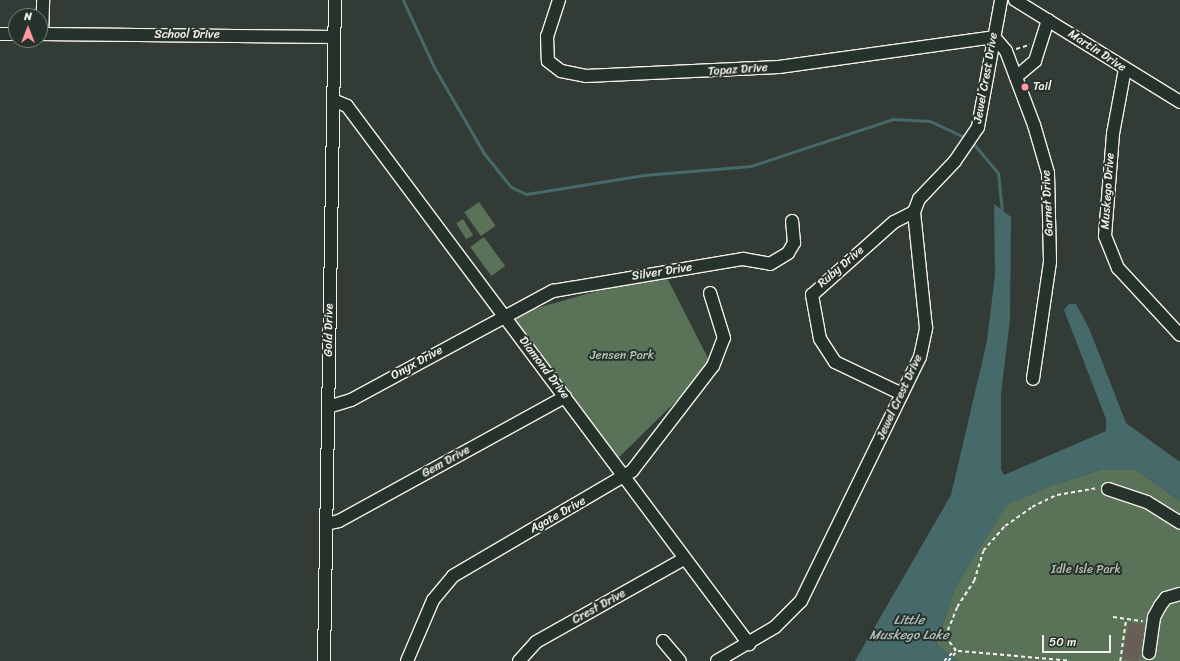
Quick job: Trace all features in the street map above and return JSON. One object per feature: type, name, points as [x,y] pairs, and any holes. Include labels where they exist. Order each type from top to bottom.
[{"type":"street","name":"Gold Drive","points":[[324,661],[335,0]]},
{"type":"street","name":"Topaz Drive","points":[[559,0],[546,42],[548,62],[557,69],[586,76],[779,67],[998,40]]},
{"type":"street","name":"Jewel Crest Drive","points":[[717,661],[749,644],[791,613],[812,584],[920,357],[926,328],[914,212],[930,187],[966,146],[978,127],[998,40],[1001,0]]},
{"type":"street","name":"Martin Drive","points":[[1015,0],[1180,102]]},
{"type":"street","points":[[1016,77],[1035,62],[1048,20]]},
{"type":"street","name":"School Drive","points":[[48,34],[334,37]]},
{"type":"street","name":"Garnet Drive","points":[[998,40],[1016,77],[1044,156],[1049,189],[1050,262],[1033,379]]},
{"type":"street","name":"Muskego Drive","points":[[1125,69],[1113,134],[1105,236],[1118,268],[1180,335]]},
{"type":"street","name":"Diamond Drive","points":[[333,100],[347,106],[565,397],[623,478],[749,644]]},
{"type":"street","name":"Ruby Drive","points":[[902,394],[835,362],[820,339],[812,295],[888,227],[914,212]]},
{"type":"street","name":"Silver Drive","points":[[505,317],[553,291],[583,284],[743,259],[770,264],[788,253],[794,243],[792,221]]},
{"type":"street","name":"Agate Drive","points":[[407,661],[433,600],[453,576],[623,478],[713,366],[724,338],[710,293]]},
{"type":"street","name":"Onyx Drive","points":[[328,407],[351,400],[505,317]]},
{"type":"street","name":"Gem Drive","points":[[326,524],[339,522],[565,397]]},
{"type":"street","points":[[1108,489],[1147,502],[1180,524]]},
{"type":"street","name":"Crest Drive","points":[[519,661],[536,642],[684,559]]},
{"type":"street","points":[[1149,653],[1153,623],[1166,598],[1180,594]]},
{"type":"street","points":[[663,641],[680,661]]},
{"type":"path","points":[[998,40],[1014,49],[1026,48],[1043,34]]},
{"type":"path","points":[[956,651],[945,637],[992,540],[1032,507],[1057,495],[1095,487],[1108,489]]},
{"type":"path","points":[[1113,617],[1153,623]]},
{"type":"path","points":[[1120,661],[1126,619]]},
{"type":"path","points":[[948,661],[956,651]]},
{"type":"path","points":[[944,661],[956,651],[1067,661]]},
{"type":"green space","points":[[479,202],[496,226],[481,236],[464,212]]},
{"type":"green space","points":[[463,219],[473,235],[466,239],[456,223]]},
{"type":"green space","points":[[484,237],[505,266],[491,276],[470,247]]},
{"type":"green space","name":"Jensen Park","points":[[664,272],[712,366],[614,462],[505,317]]},
{"type":"green space","name":"Idle Isle Park","points":[[1100,470],[1136,470],[1180,501],[1180,661],[958,661],[936,645],[955,587],[1006,505],[1052,485]]},
{"type":"water","name":"Little Muskego Lake","points":[[994,204],[1011,217],[1010,319],[1001,394],[1001,469],[1004,475],[1106,431],[1106,419],[1064,310],[1069,304],[1076,304],[1089,328],[1126,423],[1180,462],[1180,501],[1136,470],[1100,470],[1052,485],[1007,505],[955,587],[936,645],[958,661],[855,661],[951,495],[987,341],[995,275]]},
{"type":"building","points":[[1129,622],[1145,625],[1138,661],[1122,658]]},
{"type":"waterway","points":[[403,0],[434,67],[483,152],[511,187],[526,194],[644,175],[751,166],[893,119],[930,121],[968,139]]},
{"type":"waterway","points":[[972,142],[998,173],[1002,212]]},
{"type":"place","name":"Tail","points":[[1025,87]]}]
